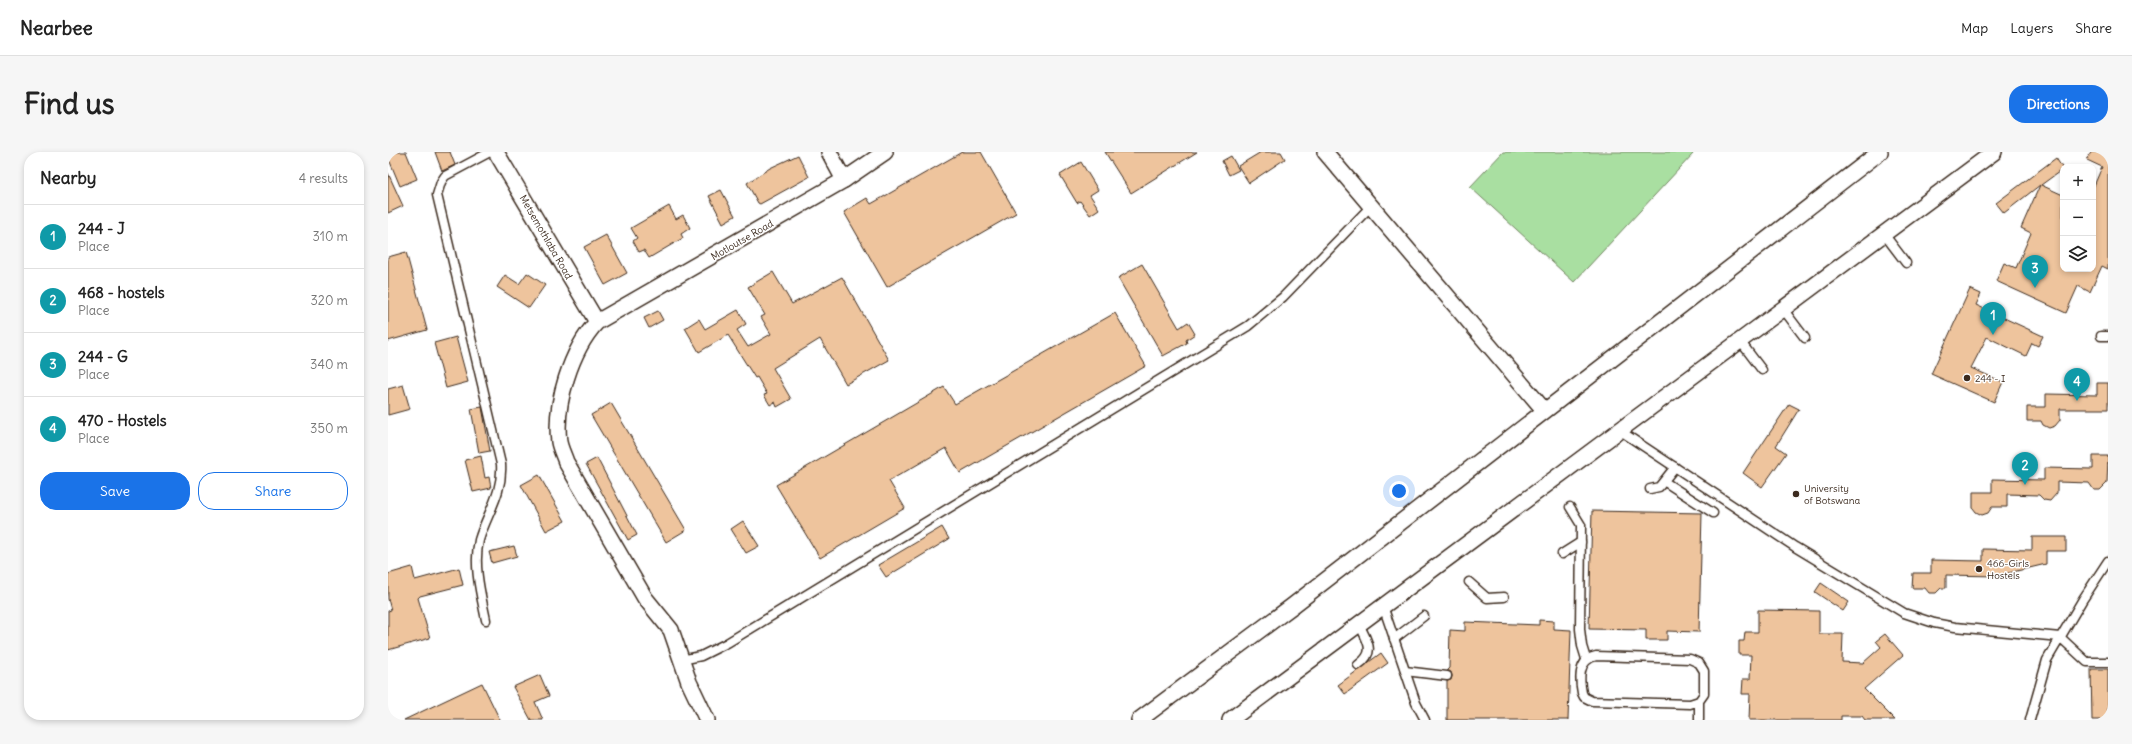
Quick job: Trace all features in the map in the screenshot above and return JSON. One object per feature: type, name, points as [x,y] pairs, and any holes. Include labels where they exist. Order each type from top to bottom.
[{"type":"street","name":"Metsemothlaba Road","points":[[496,152],[596,322]]},
{"type":"street","points":[[829,152],[844,180]]},
{"type":"street","name":"Motloutse Road","points":[[596,322],[844,180],[885,152]]},
{"type":"street","points":[[1325,152],[1372,205],[1544,410]]},
{"type":"street","points":[[1139,720],[1298,602],[1544,410],[1880,152]]},
{"type":"street","points":[[1230,720],[1994,152]]},
{"type":"street","points":[[596,322],[587,333],[574,355],[561,401],[559,442],[566,462],[608,537],[645,598],[671,630],[688,682],[707,720]]},
{"type":"lane","points":[[486,620],[477,562],[479,541],[500,488],[501,464],[437,195],[441,182],[445,176],[490,152]]},
{"type":"lane","points":[[681,660],[701,656],[727,643],[1248,326],[1284,297],[1372,205]]},
{"type":"lane","points":[[1884,234],[1906,263]]},
{"type":"lane","points":[[1783,309],[1805,338]]},
{"type":"lane","points":[[1740,341],[1762,370]]},
{"type":"lane","points":[[1619,430],[1795,547],[1904,613],[1934,624],[2060,637],[2086,662],[2108,662]]},
{"type":"lane","points":[[1650,489],[1657,489],[1675,467]]},
{"type":"lane","points":[[1664,482],[1713,513]]},
{"type":"lane","points":[[1570,507],[1581,525],[1580,629],[1582,646],[1586,660]]},
{"type":"lane","points":[[1562,554],[1580,542]]},
{"type":"lane","points":[[2030,720],[2047,660],[2108,561]]},
{"type":"lane","points":[[1469,582],[1487,598],[1504,597]]},
{"type":"lane","points":[[1383,606],[1416,703],[1425,720]]},
{"type":"lane","points":[[1394,638],[1424,616]]},
{"type":"lane","points":[[1358,665],[1366,659],[1370,647],[1360,624]]},
{"type":"lane","points":[[1596,656],[1690,659],[1699,663],[1704,671],[1704,694],[1699,700],[1690,704],[1592,701],[1584,697],[1581,688],[1582,666],[1586,660],[1596,656]]},
{"type":"lane","points":[[1405,671],[1447,676]]},
{"type":"lane","points":[[1699,700],[1699,720]]},
{"type":"green space","points":[[1503,152],[1691,152],[1693,154],[1574,282],[1470,187]]},
{"type":"building","points":[[388,152],[406,152],[417,179],[400,186],[388,157]]},
{"type":"building","points":[[435,152],[450,152],[455,165],[442,171]]},
{"type":"building","points":[[962,152],[981,152],[1016,213],[887,287],[844,212],[867,198],[871,204]]},
{"type":"building","points":[[1105,152],[1197,152],[1131,193]]},
{"type":"building","points":[[1261,152],[1281,152],[1285,159],[1249,183],[1238,166]]},
{"type":"building","points":[[2091,152],[2108,152],[2108,269],[2102,266],[2090,292],[2078,286],[2066,313],[1996,281],[2004,263],[2016,268],[2031,233],[2021,228],[2040,185],[2004,213],[1996,203],[2056,158],[2060,164],[2060,171],[2041,185],[2060,194],[2060,272],[2096,272],[2096,181],[2102,167],[2087,160]]},
{"type":"building","points":[[798,155],[809,177],[760,204],[758,203],[747,183],[770,168]]},
{"type":"building","points":[[1231,156],[1239,170],[1229,175],[1222,161]]},
{"type":"building","points":[[1081,162],[1098,190],[1090,195],[1099,209],[1090,215],[1080,201],[1077,203],[1060,175]]},
{"type":"building","points":[[388,173],[403,206],[388,213]]},
{"type":"building","points":[[721,190],[735,216],[723,223],[709,196]]},
{"type":"building","points":[[669,206],[676,219],[683,215],[690,228],[681,234],[683,238],[649,258],[644,250],[639,252],[633,241],[637,238],[631,228]]},
{"type":"building","points":[[606,235],[627,273],[605,285],[584,247]]},
{"type":"building","points":[[406,252],[427,330],[388,341],[388,257]]},
{"type":"building","points":[[1142,264],[1179,328],[1188,322],[1195,334],[1186,340],[1187,343],[1163,356],[1118,278]]},
{"type":"building","points":[[773,272],[792,304],[842,277],[889,360],[846,384],[820,339],[773,368],[791,399],[777,407],[775,402],[770,405],[764,395],[767,394],[757,377],[755,378],[728,335],[699,352],[685,328],[699,319],[705,329],[738,310],[746,324],[737,330],[748,347],[771,334],[761,317],[765,315],[748,287]]},
{"type":"building","points":[[527,273],[545,285],[529,308],[497,287],[505,275],[519,284]]},
{"type":"building","points":[[1970,289],[1981,294],[1976,305],[2043,336],[2038,346],[2032,343],[2026,356],[1987,337],[1971,368],[2003,382],[1994,402],[1931,374]]},
{"type":"building","points":[[658,311],[663,320],[649,328],[644,318]]},
{"type":"building","points":[[1115,313],[1146,366],[960,473],[946,448],[889,481],[905,508],[820,558],[776,485],[944,387],[955,404]]},
{"type":"building","points":[[456,337],[468,382],[446,388],[434,343]]},
{"type":"building","points":[[2097,383],[2108,383],[2108,409],[2060,409],[2060,420],[2055,426],[2049,428],[2043,425],[2041,421],[2027,421],[2027,407],[2046,407],[2046,394],[2097,395]]},
{"type":"building","points":[[403,385],[410,409],[388,415],[388,389]]},
{"type":"building","points":[[611,403],[686,530],[666,542],[591,415]]},
{"type":"building","points":[[1789,404],[1799,409],[1776,446],[1786,453],[1762,487],[1743,473]]},
{"type":"building","points":[[482,407],[490,451],[479,453],[471,409]]},
{"type":"building","points":[[481,456],[485,478],[489,477],[491,488],[473,492],[465,460]]},
{"type":"building","points":[[2093,456],[2108,456],[2107,483],[2100,490],[2094,490],[2089,483],[2057,482],[2057,493],[2050,501],[2044,500],[2039,495],[2007,494],[2007,507],[1992,507],[1988,513],[1982,515],[1976,512],[1973,508],[1973,492],[1992,492],[1992,479],[2044,480],[2044,468],[2093,469]]},
{"type":"building","points":[[597,458],[637,535],[628,540],[586,464]]},
{"type":"building","points":[[539,475],[565,521],[546,531],[521,485]]},
{"type":"building","points":[[1592,511],[1702,513],[1699,632],[1667,631],[1667,640],[1646,640],[1646,630],[1589,629]]},
{"type":"building","points":[[743,521],[759,546],[746,553],[731,529]]},
{"type":"building","points":[[942,527],[949,539],[886,577],[878,565]]},
{"type":"building","name":"466-Girls Hostels","points":[[2032,537],[2066,537],[2066,551],[2046,551],[2046,564],[1996,576],[1946,575],[1946,588],[1941,588],[1936,593],[1929,593],[1925,588],[1912,588],[1913,573],[1931,573],[1931,560],[1983,561],[1983,549],[2032,550]]},
{"type":"building","points":[[514,546],[517,556],[492,563],[489,552]]},
{"type":"building","points":[[412,567],[415,580],[459,568],[463,585],[420,596],[418,598],[430,638],[388,650],[388,611],[391,610],[388,599],[388,574]]},
{"type":"building","points":[[1821,583],[1849,602],[1843,611],[1815,592]]},
{"type":"building","points":[[1758,610],[1819,611],[1819,634],[1843,634],[1842,662],[1863,663],[1881,647],[1876,641],[1885,634],[1903,655],[1864,689],[1895,720],[1865,720],[1862,716],[1841,716],[1841,720],[1749,720],[1750,694],[1742,694],[1743,679],[1750,679],[1751,655],[1739,655],[1739,641],[1744,641],[1745,632],[1758,632]]},
{"type":"building","points":[[1539,620],[1554,621],[1554,629],[1571,630],[1568,720],[1447,720],[1447,681],[1451,680],[1452,676],[1451,672],[1447,670],[1449,668],[1450,630],[1465,631],[1465,622],[1539,625]]},
{"type":"building","points":[[1381,653],[1388,663],[1345,694],[1338,685]]},
{"type":"building","points":[[2091,669],[2108,669],[2108,720],[2092,720]]},
{"type":"building","points":[[540,675],[549,696],[535,702],[543,720],[531,720],[513,687]]},
{"type":"building","points":[[482,683],[500,720],[404,720]]},
{"type":"place","name":"244 - G","points":[[2035,288]]},
{"type":"place","name":"244 - J","points":[[1993,335]]},
{"type":"place","name":"244 - I","points":[[1967,378]]},
{"type":"place","name":"470 - Hostels","points":[[2077,401]]},
{"type":"place","name":"468 - hostels","points":[[2025,485]]},
{"type":"place","name":"University of Botswana","points":[[1796,494]]},
{"type":"place","name":"466-Girls Hostels","points":[[1979,569]]}]
